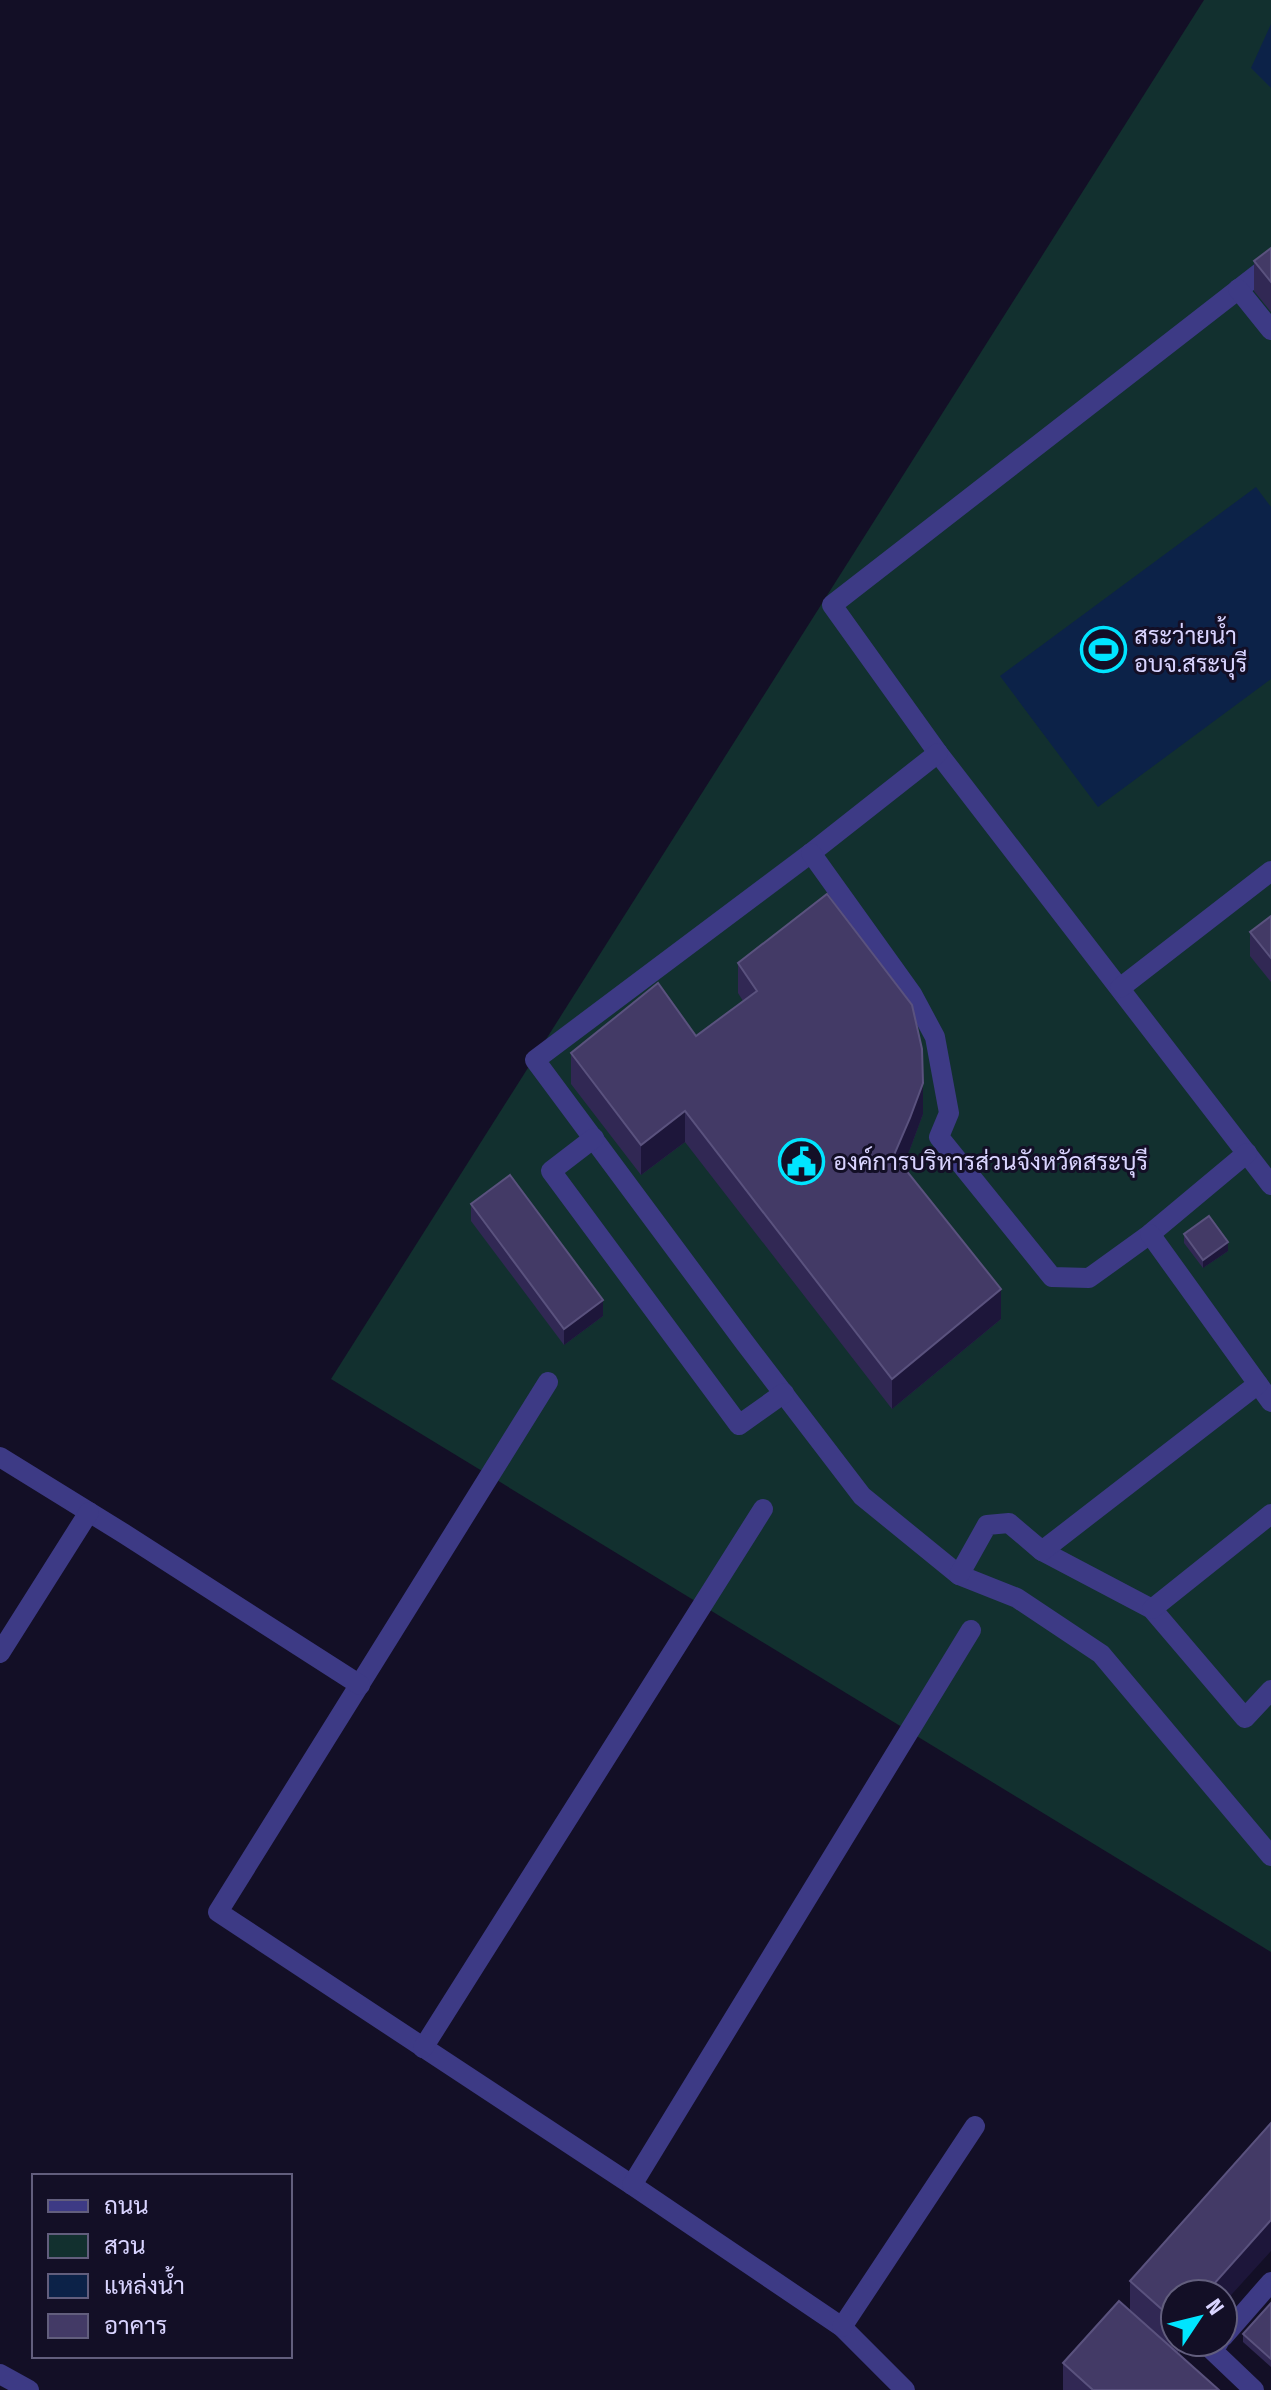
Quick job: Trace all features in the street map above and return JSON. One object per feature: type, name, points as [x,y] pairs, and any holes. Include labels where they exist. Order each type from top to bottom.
[{"type":"street","points":[[1271,264],[832,605],[938,753],[1271,1185]]},
{"type":"street","points":[[1238,289],[1271,330]]},
{"type":"street","points":[[938,753],[811,853],[535,1060],[862,1496],[959,1575],[1017,1598],[1101,1654],[1271,1856]]},
{"type":"street","points":[[811,853],[912,994],[935,1037],[949,1113],[939,1137],[1052,1277],[1089,1278],[1150,1234],[1247,1153]]},
{"type":"street","points":[[1120,988],[1271,871]]},
{"type":"street","points":[[594,1138],[551,1171],[739,1425],[784,1393]]},
{"type":"street","points":[[1150,1234],[1271,1402]]},
{"type":"street","points":[[548,1382],[218,1912],[842,2327],[905,2390]]},
{"type":"street","points":[[1042,1551],[1258,1384]]},
{"type":"street","points":[[0,1457],[360,1685]]},
{"type":"street","points":[[423,2048],[763,1509]]},
{"type":"street","points":[[0,1653],[89,1512]]},
{"type":"street","points":[[1152,1609],[1271,1514]]},
{"type":"street","points":[[959,1575],[987,1525],[1009,1523],[1042,1551],[1152,1609],[1245,1718],[1271,1690]]},
{"type":"street","points":[[632,2185],[971,1630]]},
{"type":"street","points":[[842,2327],[975,2126]]},
{"type":"street","points":[[1239,2319],[1271,2282]]},
{"type":"street","points":[[1220,2358],[1254,2390]]},
{"type":"street","points":[[0,2374],[29,2390]]},
{"type":"green space","points":[[1204,0],[1271,0],[1271,1952],[331,1379]]},
{"type":"water","points":[[1271,24],[1271,88],[1251,68]]},
{"type":"water","points":[[1256,487],[1271,507],[1271,679],[1098,807],[1000,676]]},
{"type":"building","points":[[1271,248],[1271,282],[1254,261]]},
{"type":"building","name":"องค์การบริหารส่วนจังหวัดสระบุรี","points":[[827,894],[912,1005],[922,1049],[923,1083],[894,1155],[1001,1289],[892,1379],[685,1111],[641,1145],[571,1053],[658,983],[696,1036],[757,991],[738,963]]},
{"type":"building","points":[[1271,916],[1271,958],[1250,932]]},
{"type":"building","points":[[510,1175],[603,1300],[564,1329],[471,1204]]},
{"type":"building","points":[[1209,1216],[1228,1242],[1203,1260],[1184,1234]]},
{"type":"building","points":[[1271,2123],[1271,2220],[1219,2278],[1159,2278],[1159,2307],[1130,2281]]},
{"type":"building","points":[[1119,2301],[1159,2337],[1159,2358],[1183,2358],[1219,2390],[1093,2390],[1063,2363]]},
{"type":"building","points":[[1271,2303],[1271,2359],[1243,2334]]},
{"type":"place","name":"สระว่ายน้ำ อบจ.สระบุรี","points":[[1103,650]]},
{"type":"place","name":"องค์การบริหารส่วนจังหวัดสระบุรี","points":[[802,1162]]}]
